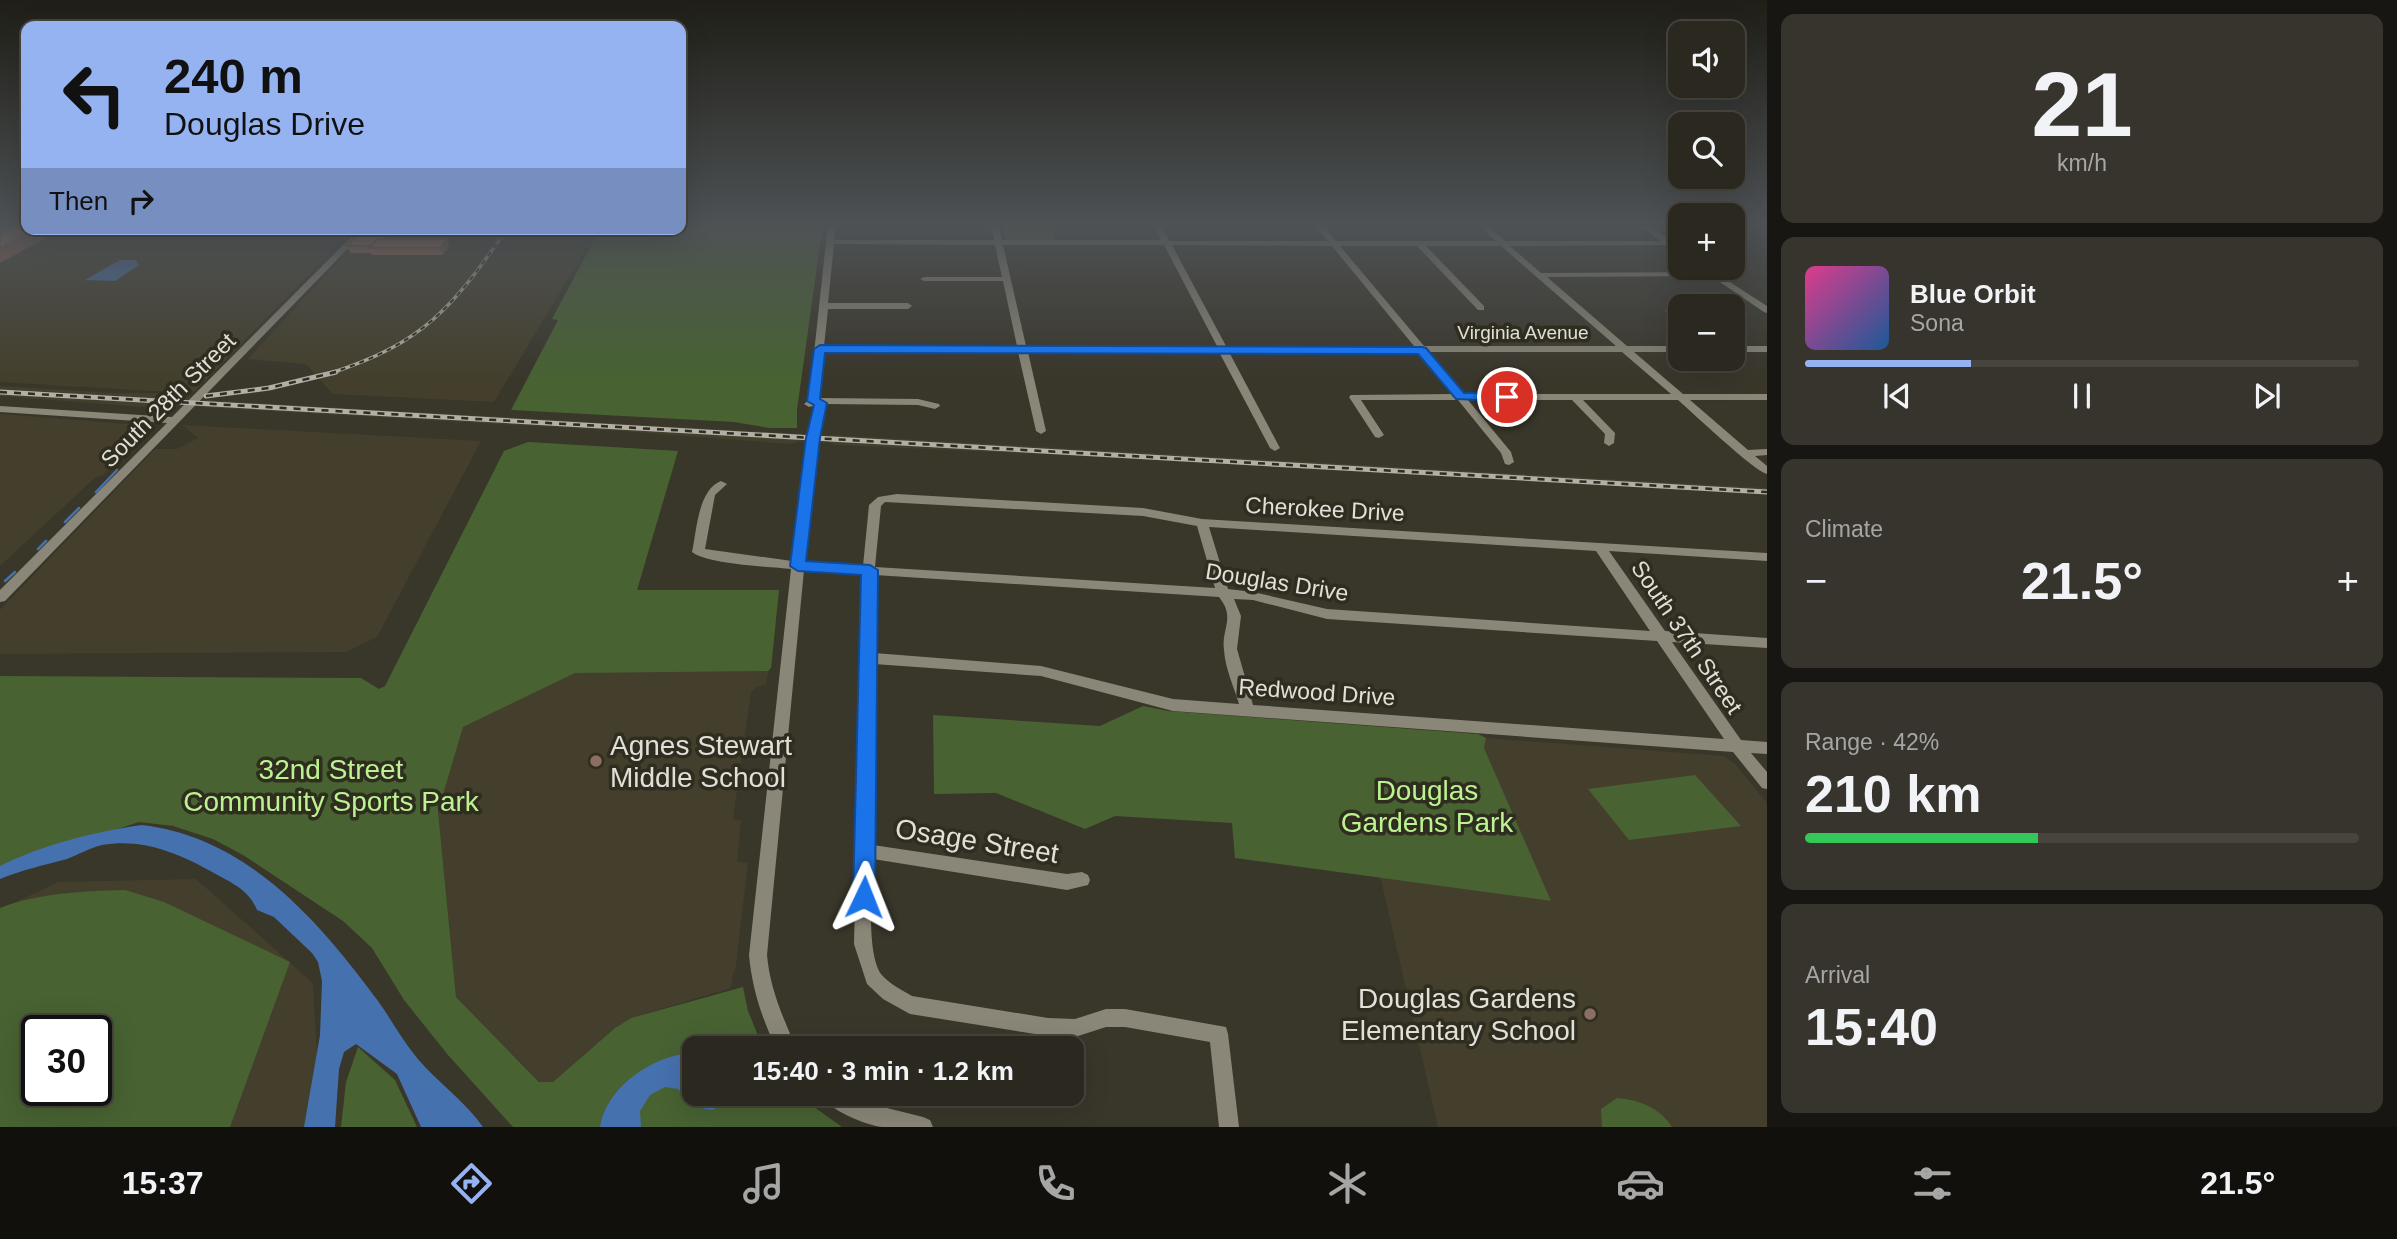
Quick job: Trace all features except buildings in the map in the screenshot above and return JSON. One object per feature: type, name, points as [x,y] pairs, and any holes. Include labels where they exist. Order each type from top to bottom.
[{"type":"street","name":"South 28th Street","points":[[0,598],[317,276]]},
{"type":"street","points":[[814,401],[826,276]]},
{"type":"street","points":[[1005,276],[1041,431]]},
{"type":"street","points":[[1183,276],[1275,448]]},
{"type":"street","points":[[1360,276],[1506,452],[1509,462]]},
{"type":"street","points":[[1450,276],[1481,308]]},
{"type":"street","points":[[1540,276],[1766,471]]},
{"type":"street","points":[[924,279],[1006,279]]},
{"type":"street","points":[[1722,280],[1767,310]]},
{"type":"street","points":[[824,306],[908,306]]},
{"type":"street","name":"Virginia Avenue","points":[[820,349],[1668,349]]},
{"type":"street","points":[[1745,349],[1767,349]]},
{"type":"street","points":[[1379,435],[1354,397],[1767,397]]},
{"type":"street","points":[[1575,397],[1610,433],[1609,443]]},
{"type":"street","points":[[780,1036],[769,1014],[760,984],[758,955],[813,438],[809,404],[814,401],[918,401],[935,406]]},
{"type":"street","points":[[0,410],[174,420]]},
{"type":"street","points":[[1744,453],[1767,452]]},
{"type":"street","name":"Douglas Drive","points":[[721,484],[710,494],[698,552],[798,566],[1223,593],[1253,596],[1326,614],[1767,643]]},
{"type":"street","name":"Cherokee Drive","points":[[870,570],[872,511],[882,499],[897,498],[1143,512],[1202,523],[1767,557]]},
{"type":"street","points":[[1202,523],[1223,593],[1231,603],[1234,616],[1230,649],[1247,709]]},
{"type":"street","name":"South 37th Street","points":[[1600,547],[1736,745],[1767,783]]},
{"type":"street","points":[[870,570],[863,944],[873,978],[889,993],[910,1005],[1048,1027],[1075,1028],[1106,1018],[1125,1018],[1219,1034],[1229,1127]]},
{"type":"street","name":"Redwood Drive","points":[[868,657],[1041,671],[1173,705],[1767,748]]},
{"type":"street","name":"Osage Street","points":[[865,850],[1067,882],[1082,880]]},
{"type":"street","points":[[855,1106],[876,1116],[923,1127]]},
{"type":"shaded area","points":[[0,276],[308,276],[195,391],[0,382]]},
{"type":"shaded area","points":[[325,276],[570,276],[494,402],[333,394],[306,364],[248,359]]},
{"type":"shaded area","points":[[0,386],[111,393],[190,393],[190,398],[173,410],[160,412],[155,408],[0,396]]},
{"type":"shaded area","points":[[203,400],[802,434],[802,441],[789,444],[622,431],[199,407]]},
{"type":"shaded area","points":[[0,414],[153,426],[102,476],[97,476],[0,566]]},
{"type":"shaded area","points":[[182,425],[481,441],[377,637],[346,652],[0,654],[0,610],[155,449],[177,449],[198,438]]},
{"type":"shaded area","points":[[829,436],[1767,488],[1767,494],[835,445],[828,442]]},
{"type":"shaded area","name":"Agnes Stewart Middle School","points":[[528,442],[678,451],[637,590],[779,590],[771,668],[766,685],[751,692],[733,819],[741,820],[737,862],[748,863],[731,988],[631,1018],[615,1028],[553,1082],[540,1082],[456,997],[438,811],[504,451]]},
{"type":"shaded area","name":"Douglas Gardens Elementary School","points":[[1486,738],[1724,756],[1736,765],[1767,803],[1767,1127],[1438,1127],[1380,876],[1550,901],[1484,748]]},
{"type":"shaded area","points":[[196,879],[313,983],[317,1055],[314,1127],[0,1127],[0,909],[59,882]]},
{"type":"green space","points":[[575,276],[816,276],[797,410],[797,428],[511,410],[558,320],[552,319]]},
{"type":"green space","name":"32nd Street Community Sports Park","points":[[528,442],[678,451],[637,590],[779,590],[771,668],[768,671],[575,673],[463,727],[438,811],[456,997],[539,1082],[553,1082],[615,1028],[631,1018],[743,987],[748,1011],[758,1036],[682,1036],[682,1106],[813,1106],[842,1127],[513,1127],[448,1055],[404,1000],[372,948],[343,921],[243,855],[213,839],[173,826],[139,822],[0,868],[0,676],[361,678],[379,689],[385,686],[504,451]]},
{"type":"green space","name":"Douglas Gardens Park","points":[[1143,706],[1168,711],[1478,734],[1486,738],[1484,748],[1551,901],[1235,858],[1232,823],[1115,816],[1085,829],[996,793],[934,794],[933,715],[1100,726]]},
{"type":"green space","points":[[1695,775],[1741,826],[1629,840],[1588,789]]},
{"type":"green space","points":[[125,890],[164,902],[290,962],[230,1127],[0,1127],[0,908],[45,896]]},
{"type":"green space","points":[[358,1047],[395,1080],[417,1127],[341,1127],[346,1082]]},
{"type":"green space","points":[[1617,1098],[1648,1106],[1661,1114],[1672,1127],[1602,1127],[1601,1109]]},
{"type":"water","points":[[93,276],[123,276],[115,281],[85,280]]},
{"type":"water","points":[[142,825],[180,833],[215,846],[247,865],[277,888],[331,941],[378,1001],[417,1058],[483,1127],[421,1127],[397,1074],[356,1044],[344,1052],[339,1069],[335,1127],[304,1127],[320,1035],[322,981],[318,962],[274,917],[257,910],[245,892],[201,866],[160,849],[117,843],[97,846],[67,859],[0,879],[0,866],[34,851],[88,835]]},
{"type":"water","points":[[682,1054],[682,1093],[678,1089],[665,1087],[650,1095],[640,1111],[641,1127],[600,1127],[610,1100],[619,1089],[642,1070],[669,1057]]},
{"type":"water","points":[[694,1106],[721,1106],[712,1110]]},
{"type":"waterway","points":[[96,492],[117,470]]},
{"type":"waterway","points":[[65,522],[79,508]]},
{"type":"waterway","points":[[38,549],[46,541]]},
{"type":"waterway","points":[[5,581],[15,572]]},
{"type":"railway","points":[[331,373],[390,349],[413,335],[434,319],[473,276]]},
{"type":"railway","points":[[206,396],[269,388],[336,372]]},
{"type":"railway","points":[[0,392],[1767,492]]},
{"type":"place","name":"Agnes Stewart Middle School","points":[[596,761]]},
{"type":"place","name":"Douglas Gardens Elementary School","points":[[1590,1014]]},
{"type":"route","points":[[864,897],[870,570],[798,566],[813,438],[821,403],[814,401],[820,349],[1422,350],[1461,396],[1507,397]]}]
